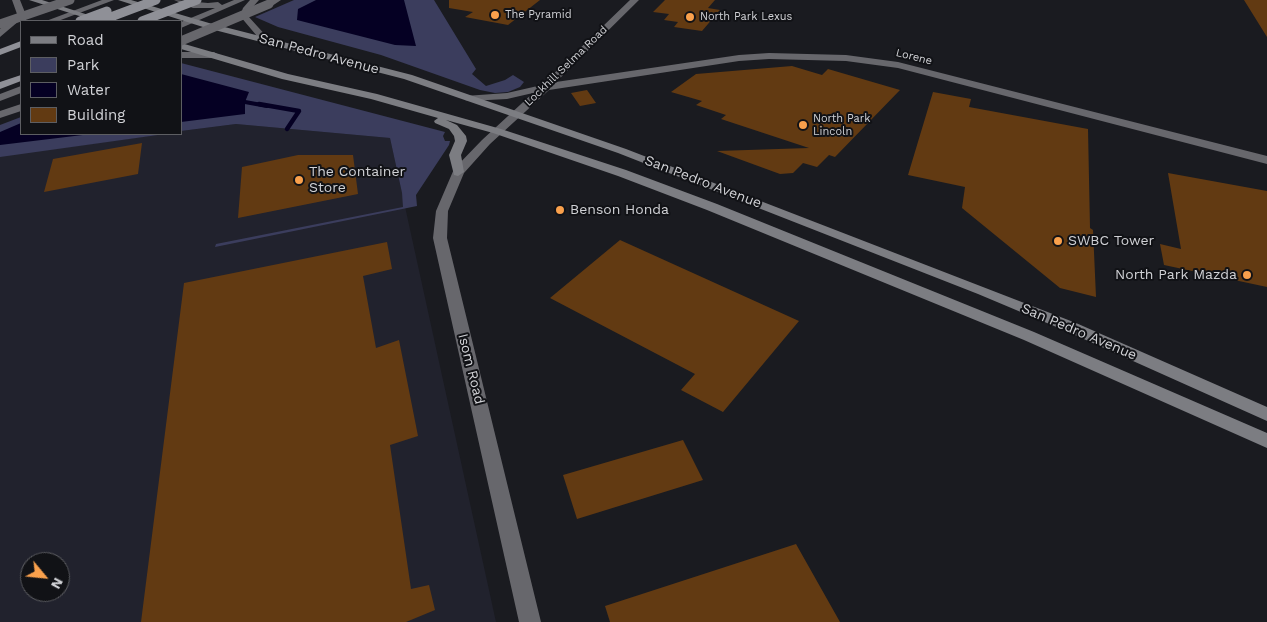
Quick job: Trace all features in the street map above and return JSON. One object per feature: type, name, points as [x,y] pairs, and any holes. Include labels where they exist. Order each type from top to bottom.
[{"type":"highway","points":[[83,20],[137,0]]},
{"type":"highway","points":[[103,20],[156,0]]},
{"type":"highway","points":[[145,20],[197,0]]},
{"type":"highway","points":[[160,20],[210,0]]},
{"type":"highway","points":[[0,52],[20,44]]},
{"type":"highway","points":[[0,58],[20,51]]},
{"type":"highway","points":[[0,76],[20,68]]},
{"type":"highway","points":[[0,86],[20,78]]},
{"type":"main road","points":[[0,34],[22,15],[16,0]]},
{"type":"main road","points":[[33,0],[101,20]]},
{"type":"main road","points":[[0,24],[70,0]]},
{"type":"main road","points":[[53,20],[110,0]]},
{"type":"main road","name":"San Pedro Avenue","points":[[122,0],[408,77],[516,114],[735,194],[983,292],[1267,414]]},
{"type":"main road","points":[[178,0],[193,5],[208,6],[233,0]]},
{"type":"main road","points":[[182,25],[240,0]]},
{"type":"main road","points":[[255,0],[247,8],[244,16],[265,40]]},
{"type":"main road","name":"Lockhill Selma Road","points":[[497,131],[546,87],[635,0]]},
{"type":"main road","points":[[182,41],[273,2]]},
{"type":"main road","points":[[0,39],[15,34]]},
{"type":"main road","name":"San Pedro Avenue","points":[[182,46],[286,77],[372,96],[497,131],[622,173],[712,207],[970,311],[1267,441]]},
{"type":"main road","points":[[182,55],[214,55]]},
{"type":"main road","name":"Lorene","points":[[469,98],[508,96],[546,87],[739,58],[812,56],[865,60],[898,65],[1267,160]]},
{"type":"main road","points":[[0,98],[20,90]]},
{"type":"main road","points":[[0,115],[20,107]]},
{"type":"main road","points":[[428,112],[440,122],[453,127],[460,136],[461,141],[455,156],[458,172]]},
{"type":"main road","name":"Isom Road","points":[[497,131],[458,172],[442,211],[440,238],[530,622]]},
{"type":"main road","points":[[970,311],[983,292]]},
{"type":"main road","points":[[1029,336],[1042,316]]},
{"type":"shaded area","points":[[236,124],[390,138],[496,622],[0,622],[0,156],[157,135],[182,135],[182,131]]},
{"type":"green space","points":[[294,0],[434,0],[476,69],[472,74],[486,86],[505,80],[513,75],[524,82],[520,87],[508,92],[495,93],[480,90],[381,55],[278,27],[255,17]]},
{"type":"green space","points":[[182,63],[445,132],[443,136],[445,141],[450,141],[416,195],[417,206],[215,247],[216,244],[403,207],[402,193],[390,138],[236,124],[182,131]]},
{"type":"green space","points":[[20,117],[20,135],[158,135],[0,157],[0,125]]},
{"type":"water","points":[[316,0],[404,0],[416,46],[395,45],[297,20],[298,9]]},
{"type":"water","points":[[182,74],[249,92],[245,102],[245,114],[182,122]]},
{"type":"water","points":[[20,123],[20,135],[83,135],[0,145],[0,132]]},
{"type":"building","name":"The Pyramid","points":[[449,0],[540,0],[508,25],[465,17],[473,12],[449,8]]},
{"type":"building","name":"North Park Lexus","points":[[665,0],[715,0],[708,8],[720,10],[702,31],[674,27],[678,22],[664,20],[669,14],[653,12]]},
{"type":"building","points":[[1244,0],[1267,0],[1267,37]]},
{"type":"building","name":"North Park Lincoln","points":[[792,66],[822,75],[828,69],[900,90],[835,157],[829,155],[817,167],[803,163],[793,173],[780,174],[717,151],[809,148],[721,119],[726,115],[696,105],[702,101],[671,92],[696,74]]},
{"type":"building","points":[[587,90],[596,103],[580,106],[571,93]]},
{"type":"building","points":[[933,92],[971,99],[969,107],[1088,129],[1090,228],[1093,230],[1096,297],[1060,288],[962,208],[965,187],[908,175]]},
{"type":"building","points":[[142,143],[138,174],[44,192],[53,159]]},
{"type":"building","name":"The Container Store","points":[[298,155],[353,155],[358,194],[238,218],[242,167]]},
{"type":"building","points":[[1168,173],[1267,191],[1267,287],[1164,265],[1160,244],[1181,249]]},
{"type":"building","points":[[620,240],[799,321],[723,412],[681,390],[695,374],[550,298]]},
{"type":"building","points":[[387,242],[392,269],[363,276],[376,348],[399,340],[418,436],[390,445],[411,589],[429,585],[435,610],[406,622],[141,622],[184,283]]},
{"type":"building","points":[[683,440],[703,480],[577,519],[563,475]]},
{"type":"building","points":[[796,544],[840,622],[610,622],[605,606]]},
{"type":"waterway","points":[[245,102],[267,106]]},
{"type":"waterway","points":[[259,104],[299,111],[287,129]]},
{"type":"place","name":"The Pyramid","points":[[495,15]]},
{"type":"place","name":"North Park Lexus","points":[[690,17]]},
{"type":"place","name":"North Park Lincoln","points":[[803,125]]},
{"type":"place","name":"The Container Store","points":[[299,180]]},
{"type":"place","name":"Benson Honda","points":[[560,210]]},
{"type":"place","name":"SWBC Tower","points":[[1058,241]]},
{"type":"place","name":"North Park Mazda","points":[[1247,275]]}]
